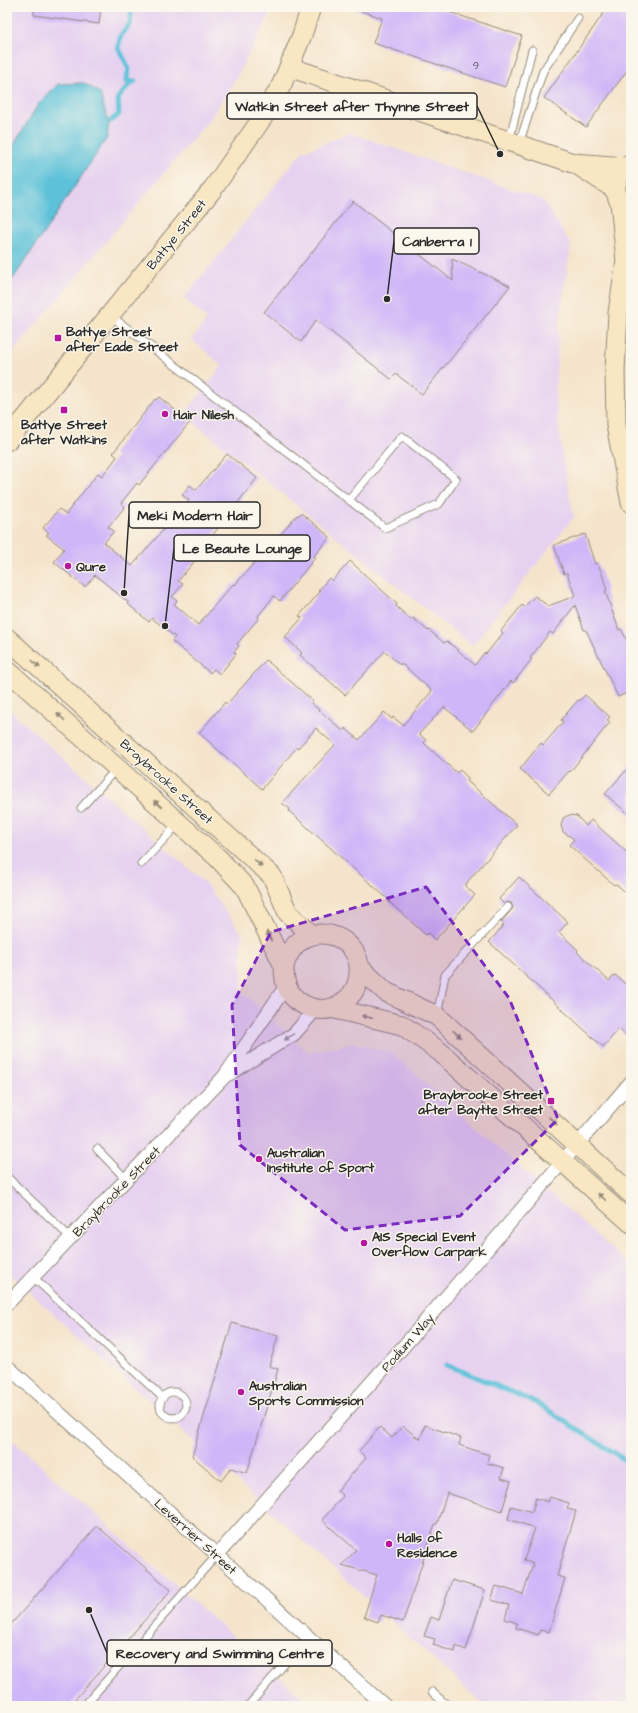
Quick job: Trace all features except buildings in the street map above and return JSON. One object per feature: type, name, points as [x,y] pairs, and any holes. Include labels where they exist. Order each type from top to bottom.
[{"type":"street","name":"Battye Street","points":[[7,441],[212,190],[264,117],[282,84],[302,35],[311,7]]},
{"type":"street","points":[[289,67],[573,162],[628,166]]},
{"type":"street","points":[[573,162],[622,201]]},
{"type":"street","points":[[628,166],[617,178],[622,201],[628,255],[618,327],[615,370],[616,425],[631,503]]},
{"type":"street","name":"Braybrooke Street","points":[[7,638],[272,876],[288,913],[312,935]]},
{"type":"street","name":"Braybrooke Street","points":[[7,670],[218,858],[245,887],[284,966]]},
{"type":"street","points":[[218,858],[234,842]]},
{"type":"street","points":[[324,1009],[339,1005],[353,993],[357,985],[359,967],[353,950],[343,940],[330,934],[312,935],[304,938],[294,946],[286,958],[284,966],[286,986],[298,1002],[307,1006],[402,1025],[439,1051],[631,1224]]},
{"type":"street","points":[[359,967],[386,992],[437,1016],[631,1194]]},
{"type":"street","name":"Braybrooke Street","points":[[7,1304],[224,1077],[286,986]]},
{"type":"street","name":"Braybrooke Street","points":[[224,1077],[294,1034],[324,1009]]},
{"type":"street","name":"Podium Way","points":[[218,1555],[402,1347],[631,1082]]},
{"type":"street","name":"Leverrier Street","points":[[7,1366],[385,1706]]},
{"type":"lane","points":[[514,143],[543,71],[578,18]]},
{"type":"lane","points":[[514,143],[532,50]]},
{"type":"lane","points":[[110,315],[385,528],[439,504],[456,479],[402,436],[349,500]]},
{"type":"lane","points":[[81,808],[117,768]]},
{"type":"lane","points":[[141,864],[179,823]]},
{"type":"lane","points":[[437,1016],[445,975],[508,907]]},
{"type":"lane","points":[[97,1149],[127,1180]]},
{"type":"lane","points":[[7,1177],[71,1238]]},
{"type":"lane","points":[[33,1277],[163,1398]]},
{"type":"lane","points":[[86,1705],[218,1555]]},
{"type":"lane","points":[[248,1706],[308,1637]]},
{"type":"lane","points":[[432,1692],[448,1706]]},
{"type":"highlighted area","points":[[426,887],[509,998],[558,1119],[460,1216],[345,1230],[240,1145],[232,1005],[271,932]]},
{"type":"shaded area","points":[[7,7],[271,7],[268,18],[236,78],[209,120],[7,359]]},
{"type":"shaded area","points":[[350,133],[543,200],[571,245],[559,322],[555,397],[563,460],[574,517],[472,646],[184,415],[222,366],[192,339],[207,319],[184,298],[302,152]]},
{"type":"shaded area","name":"Australian Institute of Sport","points":[[7,708],[205,883],[242,934],[242,992],[309,1053],[353,1043],[392,1053],[631,1266],[631,1706],[485,1706],[7,1272]]},
{"type":"shaded area","points":[[7,1435],[41,1466],[312,1706],[7,1706]]},
{"type":"water","points":[[84,83],[100,93],[109,124],[107,138],[7,288],[7,156],[39,103],[58,84]]},
{"type":"waterway","points":[[111,121],[119,114],[118,98],[129,85],[135,81],[126,81],[129,69],[118,47],[121,35],[130,24],[132,7]]},
{"type":"waterway","points":[[447,1365],[537,1403],[631,1464]]},
{"type":"place","name":"Watkin Street after Thynne Street","points":[[500,154]]},
{"type":"place","name":"Canberra 1","points":[[387,299]]},
{"type":"place","name":"Battye Street after Eade Street","points":[[58,338]]},
{"type":"place","name":"Battye Street after Watkins","points":[[64,410]]},
{"type":"place","name":"Hair Nilesh","points":[[165,414]]},
{"type":"place","name":"Qure","points":[[68,566]]},
{"type":"place","name":"Meki Modern Hair","points":[[124,593]]},
{"type":"place","name":"Le Beaute Lounge","points":[[165,626]]},
{"type":"place","name":"Braybrooke Street after Baytte Street","points":[[551,1101]]},
{"type":"place","name":"Australian Institute of Sport","points":[[259,1159]]},
{"type":"place","name":"AIS Special Event Overflow Carpark","points":[[364,1243]]},
{"type":"place","name":"Australian Sports Commission","points":[[241,1392]]},
{"type":"place","name":"Halls of Residence","points":[[389,1544]]},
{"type":"place","name":"Recovery and Swimming Centre","points":[[89,1610]]}]
